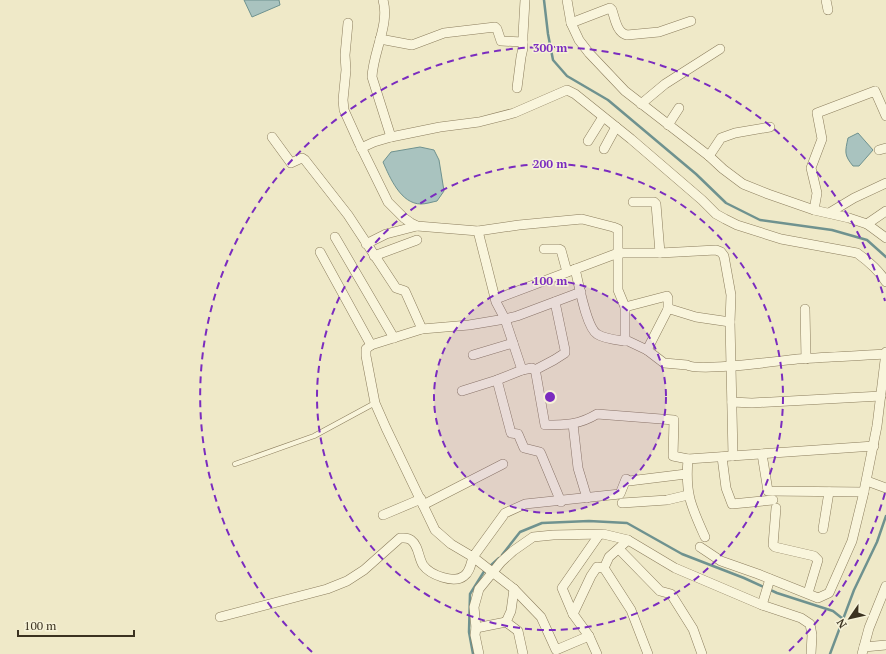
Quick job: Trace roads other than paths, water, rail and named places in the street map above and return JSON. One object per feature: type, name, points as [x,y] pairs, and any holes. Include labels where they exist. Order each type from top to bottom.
[{"type":"street","points":[[382,0],[384,10],[380,39],[372,73],[391,137]]},
{"type":"street","points":[[517,88],[520,57],[524,48],[525,0]]},
{"type":"street","points":[[567,0],[571,23],[579,40],[589,53],[625,91],[743,184],[814,210],[849,218],[867,224],[886,238]]},
{"type":"street","points":[[826,0],[828,10]]},
{"type":"street","points":[[571,23],[610,8],[620,31],[627,35],[659,32],[691,21]]},
{"type":"street","points":[[348,23],[345,55],[346,70],[343,100],[344,110],[348,120],[367,145],[388,202],[404,218],[416,226]]},
{"type":"street","points":[[380,39],[412,45],[444,33],[495,28],[497,29],[501,41],[523,42]]},
{"type":"street","points":[[641,104],[665,84],[720,49]]},
{"type":"street","points":[[367,145],[391,137],[440,127],[479,122],[514,113],[567,90],[575,94],[616,127],[702,200],[716,214],[737,225],[781,239],[857,253],[865,259],[886,282]]},
{"type":"street","points":[[814,210],[817,193],[812,166],[822,139],[817,113],[875,91],[886,116]]},
{"type":"street","points":[[668,125],[679,108]]},
{"type":"street","points":[[588,141],[603,117]]},
{"type":"street","points":[[604,149],[616,127]]},
{"type":"street","points":[[709,156],[721,138],[735,133],[770,127]]},
{"type":"street","points":[[272,137],[291,163],[302,158],[305,160],[345,211],[396,288],[405,291],[422,329]]},
{"type":"street","points":[[829,214],[854,198],[886,183]]},
{"type":"street","points":[[633,202],[655,203],[660,253]]},
{"type":"street","points":[[867,224],[886,211]]},
{"type":"street","points":[[366,244],[386,234],[416,226],[478,231],[519,225],[582,219],[613,227],[618,229],[618,290],[625,307],[625,341]]},
{"type":"street","points":[[478,231],[496,299],[505,319],[522,370]]},
{"type":"street","points":[[335,237],[394,338]]},
{"type":"street","points":[[374,256],[417,240]]},
{"type":"street","points":[[544,249],[561,250],[581,292],[589,322],[594,331],[600,336],[628,341],[647,350],[664,363],[687,365],[690,367],[732,366],[886,353],[874,446],[867,481],[852,541],[829,593],[818,598],[769,582],[721,561],[700,547]]},
{"type":"street","points":[[496,299],[618,253],[660,253],[716,250],[721,252],[724,256],[731,295],[730,322],[733,456]]},
{"type":"street","points":[[320,252],[371,345]]},
{"type":"street","points":[[581,292],[505,319],[469,325],[422,329],[371,345],[366,349],[366,356],[375,402],[435,530],[451,544],[473,557],[514,589],[541,617],[556,650],[589,636]]},
{"type":"street","points":[[625,307],[667,296],[668,309],[647,350]]},
{"type":"street","points":[[462,391],[522,370],[532,368],[535,370],[565,353],[555,302]]},
{"type":"street","points":[[668,309],[696,318],[730,322]]},
{"type":"street","points":[[804,309],[806,359]]},
{"type":"street","points":[[473,355],[513,343]]},
{"type":"street","points":[[535,370],[545,425],[573,424],[597,414],[674,420],[673,456],[688,459],[874,446]]},
{"type":"street","points":[[497,380],[511,432],[519,435],[524,448],[540,452],[561,502]]},
{"type":"street","points":[[732,402],[752,403],[881,396]]},
{"type":"street","points":[[573,424],[578,468],[587,498]]},
{"type":"street","points":[[762,454],[768,491],[864,492]]},
{"type":"street","points":[[722,457],[726,488],[732,504],[774,504],[773,544],[775,547],[814,556],[818,560],[808,594]]},
{"type":"street","points":[[688,459],[686,474],[688,495],[705,537]]},
{"type":"street","points":[[384,515],[422,502],[503,464]]},
{"type":"street","points":[[220,617],[327,589],[347,581],[364,570],[400,538],[406,537],[412,540],[423,566],[429,571],[442,577],[457,579],[464,576],[468,572],[473,557],[505,513],[525,504],[561,502],[620,494],[626,479],[629,481],[686,474]]},
{"type":"street","points":[[867,481],[883,487]]},
{"type":"street","points":[[823,528],[829,492]]},
{"type":"street","points":[[622,503],[667,500],[688,495]]},
{"type":"street","points":[[479,654],[475,635],[476,628],[474,607],[479,589],[501,562],[513,551],[533,537],[553,535],[599,535],[628,540],[675,568],[762,605],[801,618],[810,624],[812,635],[811,654]]},
{"type":"street","points":[[597,654],[589,636],[572,614],[562,588],[599,535]]},
{"type":"street","points":[[604,568],[609,557],[628,540]]},
{"type":"street","points":[[619,549],[660,591],[671,594],[693,629],[702,654]]},
{"type":"street","points":[[572,614],[597,567],[604,568],[631,610],[648,654]]},
{"type":"street","points":[[762,605],[769,582]]},
{"type":"street","points":[[886,586],[869,628],[863,650],[886,645]]},
{"type":"street","points":[[506,622],[511,611],[514,589]]},
{"type":"street","points":[[476,628],[506,622],[518,631],[523,654]]},
{"type":"lane","points":[[235,464],[314,436],[375,402]]},
{"type":"water","points":[[244,0],[279,0],[280,5],[252,17]]},
{"type":"water","points":[[858,133],[873,150],[859,166],[853,166],[848,159],[846,147],[848,138]]},
{"type":"water","points":[[420,147],[434,150],[439,160],[444,191],[437,201],[421,204],[414,203],[402,195],[397,189],[383,162],[391,152]]},
{"type":"waterway","points":[[544,0],[553,60],[567,76],[608,100],[696,174],[726,203],[760,220],[832,230],[867,240],[886,257]]},
{"type":"waterway","points":[[830,654],[854,590],[877,542],[886,516]]},
{"type":"waterway","points":[[502,555],[520,532],[542,523],[589,521],[627,523],[682,554],[744,578],[777,593],[833,611],[843,619]]},
{"type":"waterway","points":[[489,567],[499,558]]},
{"type":"waterway","points":[[473,654],[469,632],[470,594],[485,570]]}]
